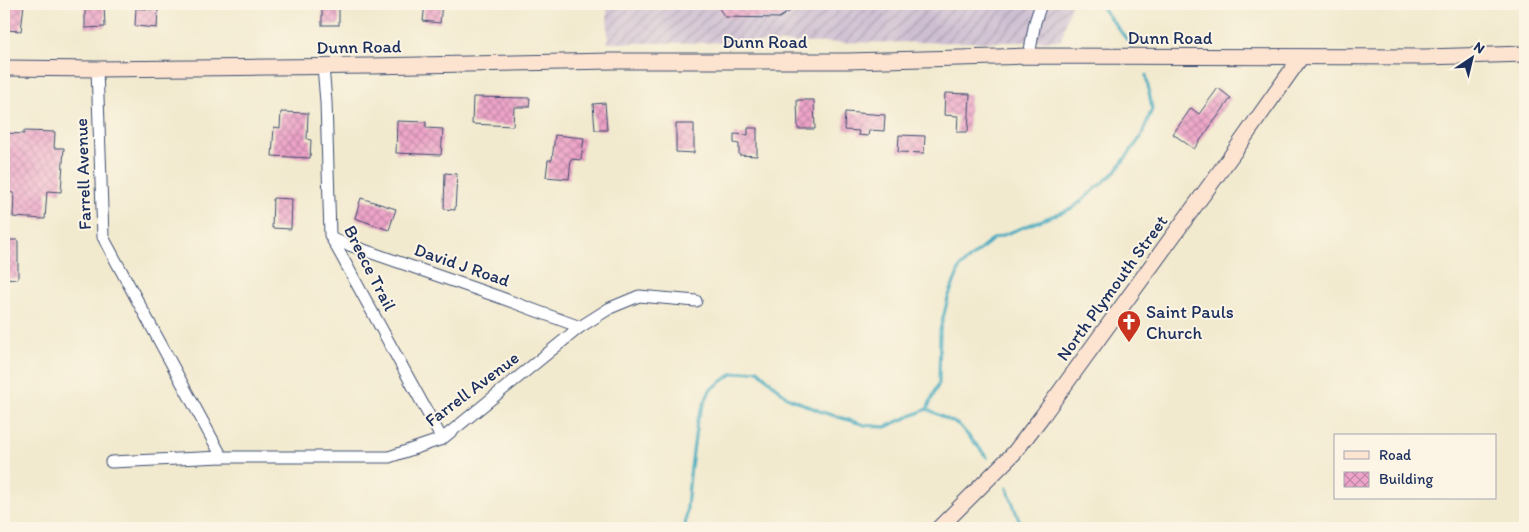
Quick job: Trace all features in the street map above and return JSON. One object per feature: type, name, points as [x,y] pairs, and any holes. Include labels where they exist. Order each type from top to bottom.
[{"type":"main road","name":"Dunn Road","points":[[4,68],[98,69],[605,61],[848,61],[1028,56],[1426,57],[1525,54]]},
{"type":"main road","name":"North Plymouth Street","points":[[939,528],[1014,453],[1301,57]]},
{"type":"street","points":[[1028,56],[1040,4]]},
{"type":"street","name":"Breece Trail","points":[[323,66],[330,235],[442,439]]},
{"type":"street","name":"Farrell Avenue","points":[[98,69],[103,237],[222,457]]},
{"type":"street","name":"David J Road","points":[[332,238],[580,327]]},
{"type":"street","name":"Farrell Avenue","points":[[110,462],[222,457],[389,457],[442,439],[580,327],[610,308],[639,296],[696,301]]},
{"type":"shaded area","points":[[607,4],[1071,4],[1061,40],[1017,42],[608,43]]},
{"type":"building","points":[[5,4],[24,4],[21,31],[4,30]]},
{"type":"building","points":[[85,4],[104,4],[105,27],[85,28]]},
{"type":"building","points":[[322,4],[339,4],[339,25],[322,25]]},
{"type":"building","points":[[425,4],[442,4],[440,23],[423,21]]},
{"type":"building","points":[[716,4],[801,4],[779,18],[725,17]]},
{"type":"building","points":[[136,8],[158,10],[157,28],[135,26]]},
{"type":"building","points":[[1218,88],[1231,98],[1194,149],[1173,134],[1191,108],[1199,114]]},
{"type":"building","points":[[945,93],[970,94],[968,132],[957,132],[958,116],[944,115]]},
{"type":"building","points":[[473,97],[530,98],[529,107],[514,107],[513,126],[472,124]]},
{"type":"building","points":[[797,100],[814,100],[815,129],[798,129]]},
{"type":"building","points":[[605,103],[607,130],[595,130],[593,104]]},
{"type":"building","points":[[281,112],[308,113],[307,139],[311,140],[310,158],[272,156],[274,127],[280,128]]},
{"type":"building","points":[[845,112],[885,115],[884,131],[869,130],[868,136],[858,135],[859,131],[844,130]]},
{"type":"building","points":[[397,121],[426,122],[426,128],[443,129],[441,155],[396,153]]},
{"type":"building","points":[[676,124],[694,124],[694,153],[676,152]]},
{"type":"building","points":[[748,128],[757,128],[757,156],[739,155],[739,144],[734,143],[734,134],[748,135]]},
{"type":"building","points":[[24,131],[55,132],[54,148],[64,148],[61,192],[47,191],[45,219],[13,217],[14,193],[4,192],[5,133],[24,134]]},
{"type":"building","points":[[555,135],[584,138],[581,160],[571,159],[569,179],[546,177],[548,160],[552,160]]},
{"type":"building","points":[[899,135],[925,136],[924,153],[898,152]]},
{"type":"building","points":[[445,173],[457,174],[455,210],[444,209]]},
{"type":"building","points":[[273,198],[292,199],[291,229],[272,228]]},
{"type":"building","points":[[361,198],[396,209],[389,230],[355,218]]},
{"type":"building","points":[[4,240],[18,240],[18,279],[4,278]]},
{"type":"waterway","points":[[1099,4],[1132,46]]},
{"type":"waterway","points":[[685,528],[697,421],[710,390],[732,374],[758,370],[787,397],[822,412],[865,425],[885,427],[927,409],[939,383],[940,330],[948,298],[960,267],[993,239],[1073,208],[1115,172],[1141,137],[1152,109],[1146,75]]},
{"type":"waterway","points":[[927,409],[959,425],[987,457]]},
{"type":"waterway","points":[[1007,488],[1022,528]]},
{"type":"place","name":"Saint Pauls Church","points":[[1129,343]]}]
